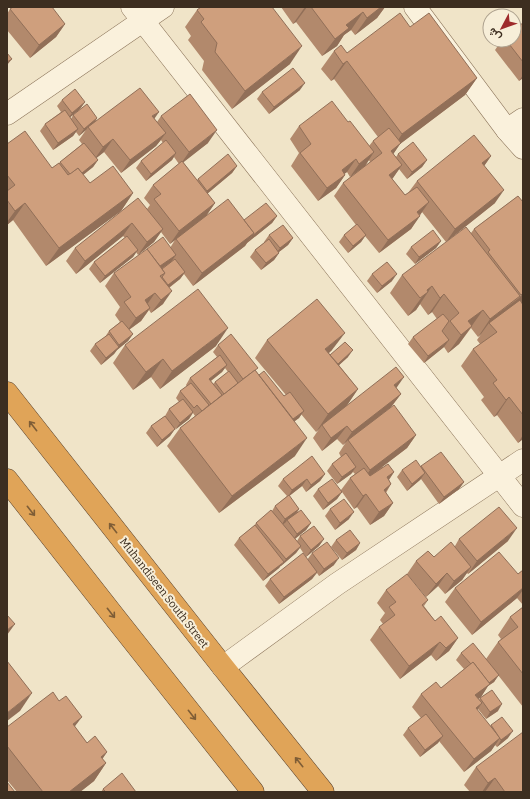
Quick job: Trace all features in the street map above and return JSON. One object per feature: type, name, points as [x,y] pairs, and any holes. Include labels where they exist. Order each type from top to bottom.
[{"type":"highway","name":"Muhandiseen South Street","points":[[7,393],[323,792]]},
{"type":"highway","points":[[7,480],[253,792]]},
{"type":"street","points":[[7,114],[137,14],[163,7]]},
{"type":"street","points":[[415,7],[515,124],[523,148]]},
{"type":"street","points":[[137,14],[523,506]]},
{"type":"street","points":[[223,667],[337,584],[523,460]]},
{"type":"building","points":[[13,7],[52,7],[65,24],[39,45],[10,9]]},
{"type":"building","points":[[201,7],[272,7],[302,46],[245,91],[215,52],[217,43],[201,22],[204,19],[197,10]]},
{"type":"building","points":[[311,7],[381,7],[367,18],[363,12],[346,25],[349,28],[335,39]]},
{"type":"building","points":[[400,13],[410,27],[429,13],[477,78],[402,134],[347,61],[343,64],[334,51],[341,45],[347,53]]},
{"type":"building","points":[[523,23],[523,62],[512,48],[522,48]]},
{"type":"building","points":[[7,53],[12,59],[7,62]]},
{"type":"building","points":[[293,68],[305,83],[274,107],[262,92]]},
{"type":"building","points":[[140,88],[159,112],[152,116],[166,133],[130,160],[113,139],[103,147],[88,127]]},
{"type":"building","points":[[75,89],[85,102],[72,113],[62,100]]},
{"type":"building","points":[[190,94],[217,130],[189,152],[161,116]]},
{"type":"building","points":[[332,101],[374,152],[359,164],[356,159],[342,170],[345,175],[327,188],[300,153],[311,144],[299,126]]},
{"type":"building","points":[[87,104],[97,118],[84,129],[73,115]]},
{"type":"building","points":[[65,110],[78,129],[58,143],[45,124]]},
{"type":"building","points":[[389,128],[401,143],[391,151],[402,165],[389,175],[405,195],[417,187],[429,202],[417,212],[420,216],[388,240],[343,183],[382,153],[373,141]]},
{"type":"building","points":[[25,131],[52,168],[59,163],[68,175],[78,168],[90,183],[113,166],[133,193],[59,248],[25,203],[15,211],[7,200],[7,191],[15,185],[7,175],[7,144]]},
{"type":"building","points":[[474,135],[491,156],[482,163],[504,190],[455,229],[417,181]]},
{"type":"building","points":[[166,140],[176,153],[151,174],[141,161]]},
{"type":"building","points":[[413,142],[427,160],[412,172],[398,154]]},
{"type":"building","points":[[84,143],[98,160],[82,173],[78,168],[70,174],[60,162]]},
{"type":"building","points":[[228,154],[237,166],[207,191],[198,179]]},
{"type":"building","points":[[182,161],[215,203],[179,231],[154,199],[161,194],[153,185]]},
{"type":"building","points":[[518,196],[523,202],[523,293],[521,295],[488,252],[490,250],[474,229]]},
{"type":"building","points":[[138,198],[163,229],[147,242],[132,223],[85,261],[75,248]]},
{"type":"building","points":[[228,199],[254,233],[202,273],[176,239]]},
{"type":"building","points":[[266,203],[277,216],[252,236],[254,233],[244,220]]},
{"type":"building","points":[[357,224],[366,235],[353,246],[344,235]]},
{"type":"building","points":[[283,225],[293,238],[280,248],[269,235]]},
{"type":"building","points":[[466,227],[520,296],[490,319],[483,310],[468,321],[472,326],[461,335],[450,321],[459,313],[444,294],[440,298],[432,286],[427,290],[428,292],[420,298],[402,275]]},
{"type":"building","points":[[433,230],[441,241],[419,257],[411,247]]},
{"type":"building","points":[[127,236],[138,250],[105,276],[94,262]]},
{"type":"building","points":[[163,237],[176,255],[160,266],[147,249]]},
{"type":"building","points":[[269,239],[279,253],[266,263],[255,250]]},
{"type":"building","points":[[147,249],[165,273],[160,276],[172,291],[161,300],[155,293],[145,300],[150,308],[136,318],[124,302],[131,297],[114,273]]},
{"type":"building","points":[[175,259],[185,272],[168,285],[162,277],[165,273],[162,269]]},
{"type":"building","points":[[387,262],[397,274],[382,286],[372,274]]},
{"type":"building","points":[[198,289],[228,328],[172,371],[163,359],[146,372],[125,345]]},
{"type":"building","points":[[317,299],[345,333],[325,349],[358,389],[328,414],[267,340]]},
{"type":"building","points":[[520,300],[523,305],[523,415],[509,397],[506,400],[493,383],[497,380],[473,349],[497,332],[489,323]]},
{"type":"building","points":[[443,314],[449,321],[442,331],[449,340],[428,356],[413,337]]},
{"type":"building","points":[[122,321],[133,334],[119,345],[109,331]]},
{"type":"building","points":[[109,334],[119,347],[106,358],[95,344]]},
{"type":"building","points":[[231,334],[258,368],[243,379],[218,345]]},
{"type":"building","points":[[345,342],[353,350],[338,364],[330,355]]},
{"type":"building","points":[[220,355],[227,365],[209,379],[222,395],[211,404],[190,378]]},
{"type":"building","points":[[396,367],[404,377],[394,385],[401,394],[352,432],[347,426],[331,438],[322,425]]},
{"type":"building","points":[[255,370],[307,438],[232,496],[180,428]]},
{"type":"building","points":[[229,371],[238,383],[224,394],[215,382]]},
{"type":"building","points":[[264,371],[284,396],[290,392],[304,411],[293,419],[259,375]]},
{"type":"building","points":[[191,383],[209,405],[202,411],[197,405],[194,408],[180,391]]},
{"type":"building","points":[[183,399],[193,412],[180,423],[169,409]]},
{"type":"building","points":[[394,405],[416,435],[370,470],[348,440]]},
{"type":"building","points":[[165,416],[175,429],[162,440],[151,426]]},
{"type":"building","points":[[441,452],[464,482],[444,497],[421,466]]},
{"type":"building","points":[[346,453],[356,467],[342,477],[332,464]]},
{"type":"building","points":[[312,456],[325,474],[311,485],[307,479],[292,490],[283,479]]},
{"type":"building","points":[[416,460],[425,473],[412,484],[402,470]]},
{"type":"building","points":[[388,464],[394,472],[387,477],[391,484],[384,490],[393,503],[379,512],[366,494],[363,496],[350,478],[364,468],[370,476]]},
{"type":"building","points":[[332,479],[342,492],[328,503],[318,489]]},
{"type":"building","points":[[289,495],[299,509],[285,519],[275,506]]},
{"type":"building","points":[[344,499],[354,512],[340,523],[330,509]]},
{"type":"building","points":[[499,507],[517,528],[477,561],[459,539]]},
{"type":"building","points":[[271,510],[301,546],[286,559],[256,523]]},
{"type":"building","points":[[301,510],[311,523],[297,534],[287,520]]},
{"type":"building","points":[[255,525],[284,562],[268,574],[239,538]]},
{"type":"building","points":[[314,526],[324,539],[311,550],[300,536]]},
{"type":"building","points":[[350,530],[360,543],[347,553],[336,540]]},
{"type":"building","points":[[327,542],[339,558],[324,569],[312,553]]},
{"type":"building","points":[[451,542],[471,567],[454,581],[447,573],[436,584],[416,561],[428,551],[434,557]]},
{"type":"building","points":[[499,552],[518,574],[523,570],[523,588],[481,622],[455,588]]},
{"type":"building","points":[[303,553],[317,572],[284,597],[270,579]]},
{"type":"building","points":[[407,574],[428,600],[422,605],[435,621],[441,616],[458,638],[446,648],[440,642],[409,666],[379,627],[395,615],[389,607],[396,602],[386,590]]},
{"type":"building","points":[[523,607],[523,674],[498,642],[518,627],[510,617]]},
{"type":"building","points":[[7,615],[15,624],[7,630]]},
{"type":"building","points":[[473,643],[499,675],[489,683],[473,662],[471,664],[461,653]]},
{"type":"building","points":[[7,661],[32,693],[7,713]]},
{"type":"building","points":[[473,662],[490,684],[475,695],[482,703],[476,708],[500,738],[474,759],[421,694],[436,682],[441,688]]},
{"type":"building","points":[[492,690],[502,704],[490,712],[480,698]]},
{"type":"building","points":[[53,692],[59,701],[66,696],[82,717],[73,724],[87,743],[95,736],[107,752],[101,757],[106,763],[69,792],[43,792],[7,746],[7,727]]},
{"type":"building","points":[[426,714],[443,736],[425,750],[408,728]]},
{"type":"building","points":[[502,717],[513,731],[501,740],[491,725]]},
{"type":"building","points":[[523,732],[523,792],[505,792],[495,778],[488,783],[476,767]]},
{"type":"building","points":[[122,773],[136,792],[106,792],[103,789]]},
{"type":"building","points":[[7,782],[15,792],[7,792]]}]
